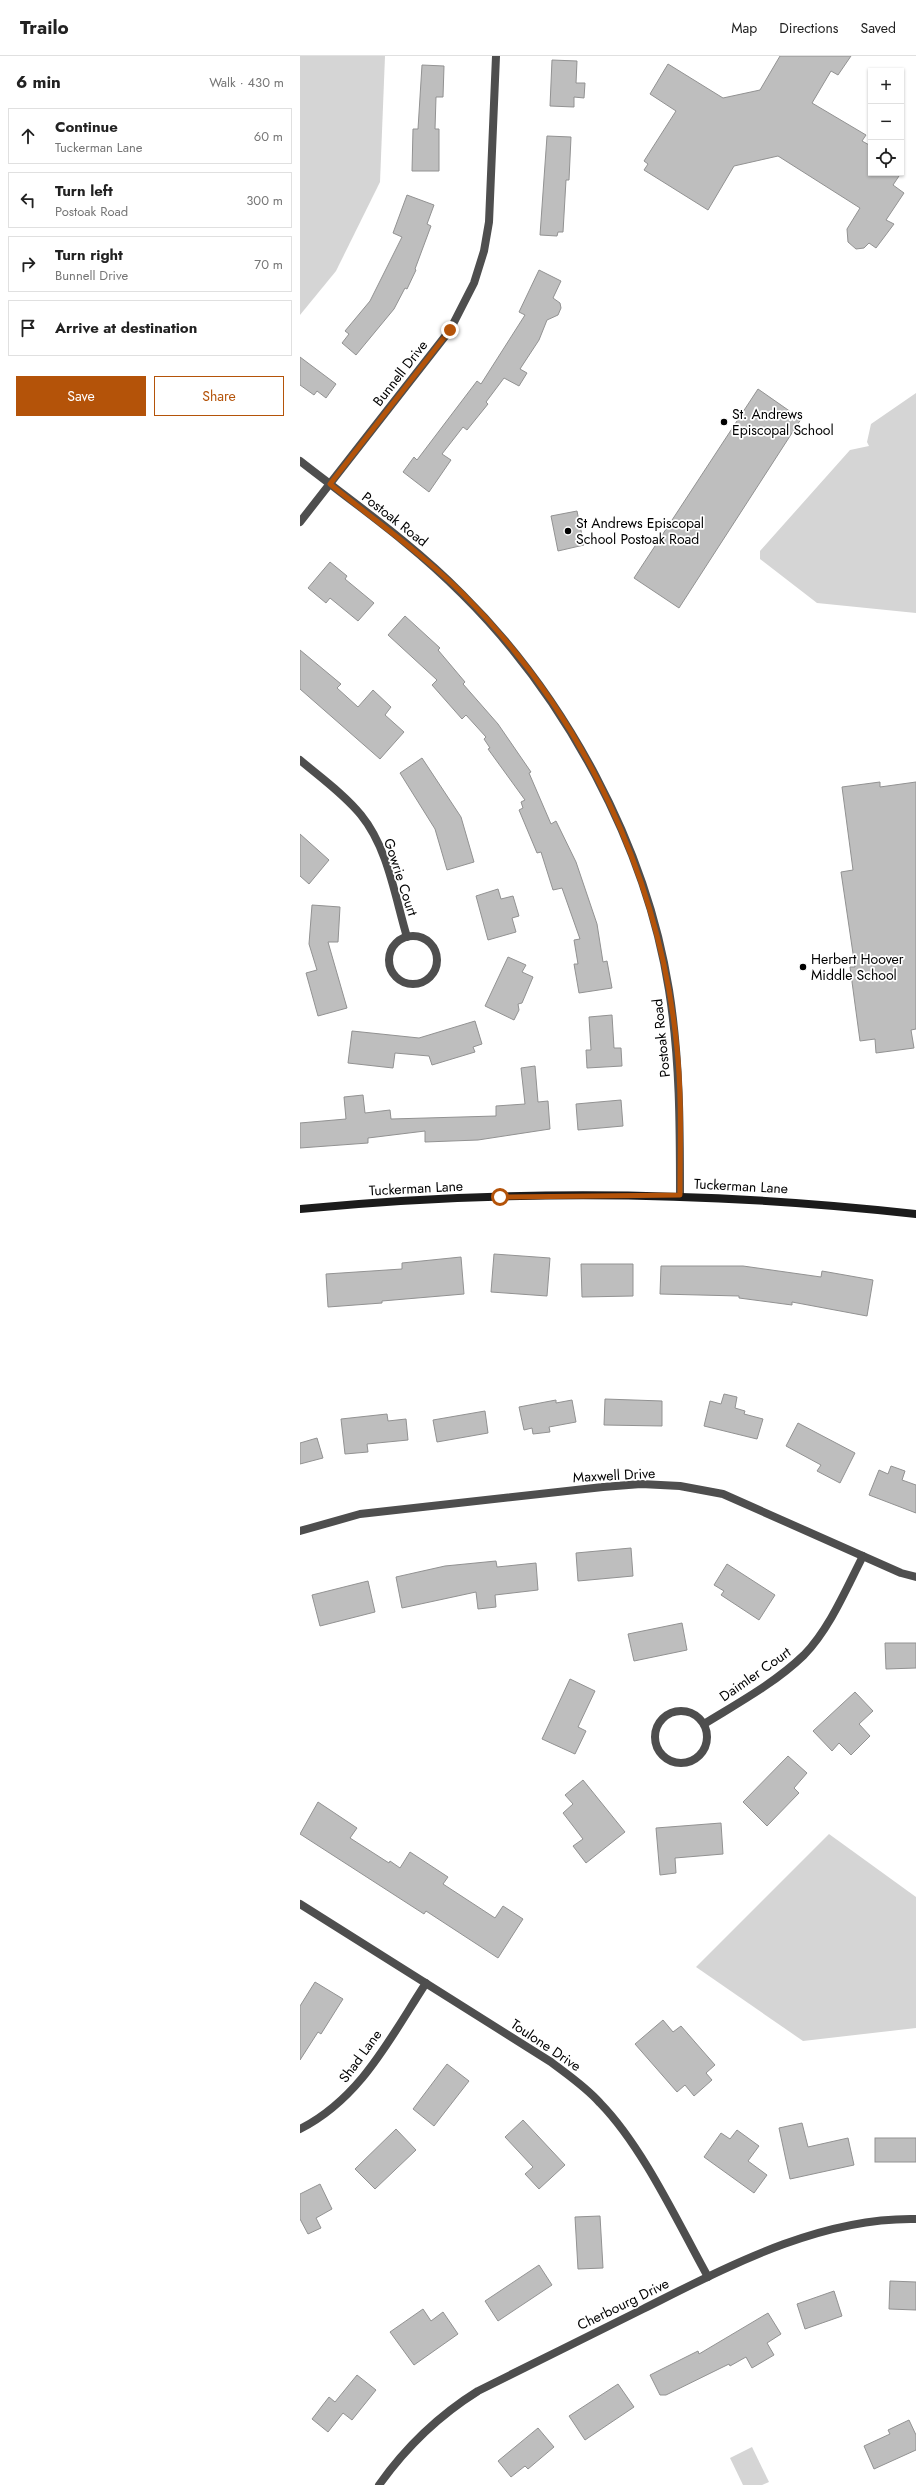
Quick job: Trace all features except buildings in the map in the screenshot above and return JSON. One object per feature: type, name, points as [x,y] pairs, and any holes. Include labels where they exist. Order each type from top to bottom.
[{"type":"main road","name":"Tuckerman Lane","points":[[300,1209],[500,1197],[680,1195],[776,1201],[916,1214]]},
{"type":"street","name":"Bunnell Drive","points":[[300,522],[450,330],[474,283],[484,251],[489,222],[496,56]]},
{"type":"street","name":"Postoak Road","points":[[300,461],[422,556],[463,594],[499,635],[555,707],[607,799],[634,864],[652,916],[669,990],[679,1084],[680,1195]]},
{"type":"street","name":"Gowrie Court","points":[[300,760],[361,815],[383,856],[407,937]]},
{"type":"street","name":"Gowrie Court","points":[[415,936],[428,941],[436,954],[437,961],[432,975],[420,983],[412,984],[398,979],[390,966],[391,951],[400,940],[407,937],[415,936]]},
{"type":"street","name":"Maxwell Drive","points":[[300,1531],[360,1514],[641,1484],[680,1486],[722,1494],[901,1574],[916,1577]]},
{"type":"street","name":"Daimler Court","points":[[704,1724],[763,1687],[804,1654],[838,1605],[863,1556]]},
{"type":"street","points":[[684,1711],[699,1718],[704,1724],[707,1740],[705,1748],[694,1759],[679,1762],[664,1756],[659,1750],[656,1742],[658,1726],[669,1714],[684,1711]]},
{"type":"street","name":"Toulone Drive","points":[[300,1904],[551,2062],[577,2081],[601,2103],[641,2158],[708,2277]]},
{"type":"street","name":"Shad Lane","points":[[300,2129],[320,2119],[341,2103],[360,2083],[426,1983]]},
{"type":"street","name":"Cherbourg Drive","points":[[379,2485],[394,2464],[422,2434],[465,2399],[708,2277],[816,2232],[876,2222],[916,2219]]},
{"type":"shaded area","points":[[300,56],[385,56],[380,182],[336,271],[300,315]]},
{"type":"shaded area","points":[[916,393],[916,613],[817,603],[760,559],[760,551],[850,450],[869,446],[867,442],[871,424]]},
{"type":"shaded area","points":[[829,1834],[916,1897],[916,2028],[803,2041],[696,1967]]},
{"type":"shaded area","points":[[752,2447],[769,2482],[762,2485],[743,2485],[730,2458]]},
{"type":"place","name":"St. Andrews Episcopal School","points":[[724,422]]},
{"type":"place","name":"St Andrews Episcopal School Postoak Road","points":[[568,531]]},
{"type":"place","name":"Herbert Hoover Middle School","points":[[803,967]]},
{"type":"route","points":[[450,330],[330,484],[422,556],[463,594],[522,662],[555,707],[593,771],[607,799],[634,864],[652,916],[666,971],[677,1049],[679,1084],[680,1195],[591,1194],[500,1197]]}]
